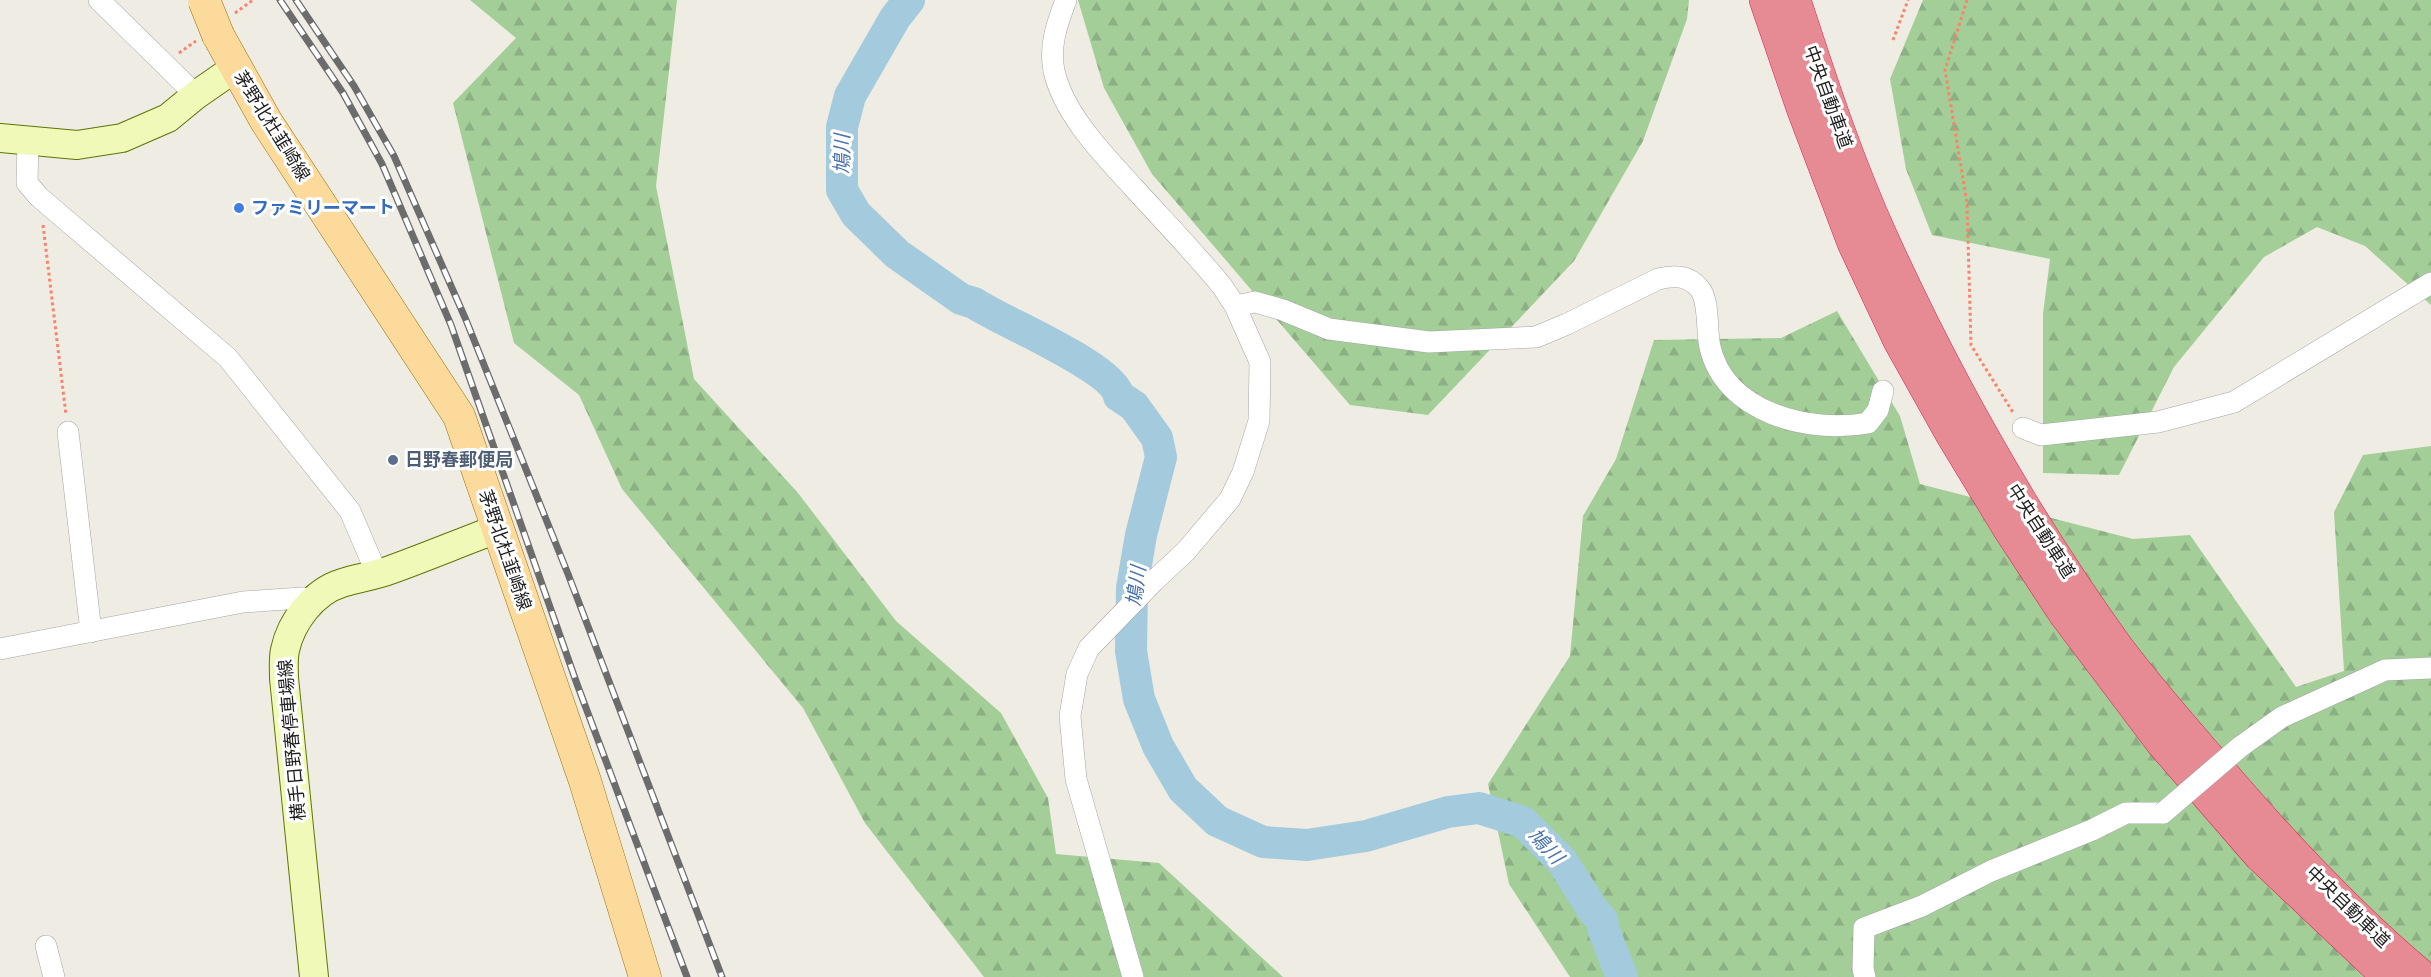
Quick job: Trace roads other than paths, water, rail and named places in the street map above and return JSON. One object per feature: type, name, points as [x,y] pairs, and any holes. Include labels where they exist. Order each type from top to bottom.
[{"type":"highway","name":"中央自動車道","points":[[1766,0],[1803,108],[1859,254],[1900,341],[1952,434],[2009,528],[2064,612],[2162,742],[2260,855],[2389,977]]},
{"type":"highway","name":"中央自動車道","points":[[1794,0],[1827,100],[1881,237],[1974,423],[2031,517],[2118,648],[2183,729],[2253,810],[2327,888],[2422,977]]},
{"type":"main road","name":"茅野北杜韮崎線","points":[[204,0],[218,35],[266,121],[459,416],[585,781],[645,977]]},
{"type":"main road","points":[[0,138],[77,145],[122,138],[168,118],[235,68]]},
{"type":"main road","name":"横手日野春停車場線","points":[[314,977],[284,678],[284,652],[291,633],[301,615],[314,600],[340,584],[377,574],[497,529]]},
{"type":"street","points":[[99,0],[196,95]]},
{"type":"street","points":[[1066,0],[1054,31],[1052,50],[1054,72],[1063,95],[1103,154],[1206,267],[1235,306],[1260,362],[1259,421],[1243,472],[1230,499],[1186,551],[1089,648],[1077,674],[1070,716],[1076,779],[1133,977]]},
{"type":"street","points":[[28,142],[27,183],[39,197],[228,358],[350,511],[377,574]]},
{"type":"street","points":[[1235,306],[1255,302],[1283,310],[1329,329],[1430,342],[1536,337],[1568,324],[1658,279],[1674,275],[1689,280],[1701,290],[1706,306],[1709,345],[1715,364],[1729,383],[1756,406],[1798,422],[1847,427],[1868,423],[1878,410],[1883,391]]},
{"type":"street","points":[[2023,428],[2041,435],[2158,422],[2234,402],[2431,283]]},
{"type":"street","points":[[68,432],[91,632]]},
{"type":"street","points":[[0,649],[243,603],[301,598],[314,600]]},
{"type":"street","points":[[1865,977],[1863,969],[1864,928],[1922,906],[1991,871],[2092,830],[2126,813],[2163,813],[2240,747],[2282,717],[2385,670],[2431,668]]},
{"type":"street","points":[[46,946],[54,977]]},
{"type":"waterway","name":"鳩川","points":[[909,0],[895,18],[850,96],[842,127],[842,190],[856,214],[897,254],[961,299],[974,303],[1054,345],[1097,371],[1112,384],[1119,396],[1134,406],[1157,438],[1161,457],[1141,535],[1132,588],[1131,651],[1139,699],[1158,746],[1183,789],[1217,821],[1263,842],[1307,845],[1366,836],[1448,812],[1479,808],[1523,822],[1562,861],[1593,910],[1602,920],[1622,977]]},
{"type":"railway","points":[[280,0],[343,93],[382,164],[451,325],[577,684],[687,977]]},
{"type":"railway","points":[[296,0],[354,86],[394,156],[466,320],[568,574],[722,977]]},
{"type":"place","name":"ファミリーマート","points":[[239,208]]},
{"type":"place","name":"日野春郵便局","points":[[393,460]]}]
